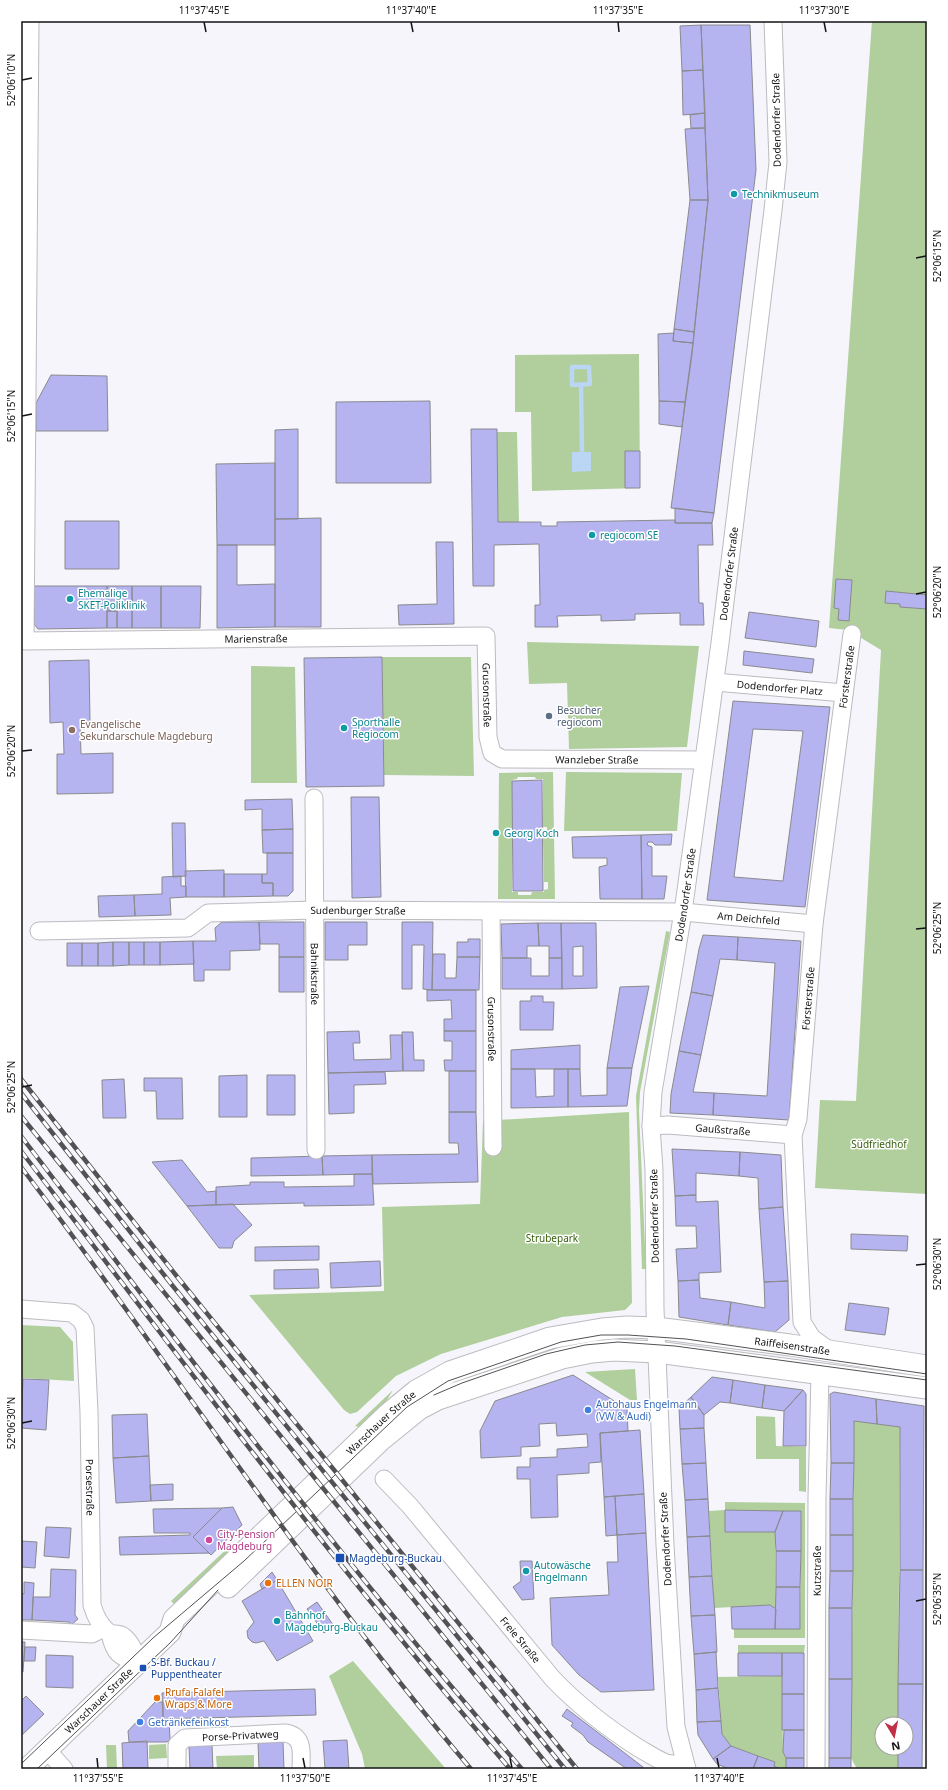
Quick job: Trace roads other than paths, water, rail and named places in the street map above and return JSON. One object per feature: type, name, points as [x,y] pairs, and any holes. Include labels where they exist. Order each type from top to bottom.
[{"type":"main road","name":"Raiffeisenstraße","points":[[656,1339],[830,1351],[927,1366]]},
{"type":"main road","points":[[656,1339],[836,1362],[868,1357]]},
{"type":"main road","points":[[656,1339],[820,1374],[927,1388]]},
{"type":"main road","name":"Warschauer Straße","points":[[27,1769],[170,1632],[183,1629],[382,1439],[419,1409],[438,1398],[562,1358],[592,1352],[614,1350],[656,1339]]},
{"type":"street","name":"Marienstraße","points":[[30,21],[25,641],[486,636]]},
{"type":"street","name":"Dodendorfer Straße","points":[[686,1766],[676,1727],[665,1544],[656,1339],[654,1170],[651,1126],[653,1092],[683,912],[715,682],[761,320],[778,162],[773,21]]},
{"type":"street","name":"Försterstraße","points":[[830,1351],[812,1338],[802,1322],[794,1135],[798,1119],[814,924],[852,634]]},
{"type":"street","name":"Grusonstraße","points":[[486,636],[488,737],[492,753]]},
{"type":"street","name":"Dodendorfer Platz","points":[[715,682],[844,694]]},
{"type":"street","name":"Wanzleber Straße","points":[[492,753],[502,759],[703,760]]},
{"type":"street","name":"Bahnikstraße","points":[[314,798],[316,1150]]},
{"type":"street","name":"Sudenburger Straße","points":[[39,931],[188,928],[208,912],[315,910],[491,912],[560,910],[683,912]]},
{"type":"street","name":"Grusonstraße","points":[[491,912],[493,1147]]},
{"type":"street","name":"Am Deichfeld","points":[[683,912],[814,924]]},
{"type":"street","name":"Gaußstraße","points":[[651,1126],[794,1135]]},
{"type":"street","name":"Porsestraße","points":[[21,1309],[72,1313],[81,1320],[86,1336],[92,1605],[97,1619],[107,1631],[112,1647],[121,1657],[138,1663]]},
{"type":"street","name":"Kutzstraße","points":[[816,1769],[817,1497],[820,1374]]},
{"type":"street","name":"Freie Straße","points":[[384,1479],[410,1506],[553,1679],[570,1697],[588,1713],[649,1754],[666,1763],[686,1766]]},
{"type":"street","points":[[21,1630],[92,1634],[107,1631]]},
{"type":"street","name":"Porse-Privatweg","points":[[177,1769],[177,1745],[185,1738],[286,1733],[295,1736],[299,1740],[301,1769]]},
{"type":"street","points":[[47,1750],[64,1769]]},
{"type":"water","points":[[572,452],[591,452],[591,471],[572,472]]},
{"type":"waterway","points":[[572,367],[589,367],[590,384],[572,385],[572,367]]},
{"type":"waterway","points":[[581,385],[582,452]]},
{"type":"tram line","points":[[21,1764],[153,1638],[244,1561],[407,1407],[448,1381],[561,1342],[601,1335],[628,1335],[686,1339],[927,1374]]},
{"type":"tram line","points":[[434,1395],[462,1383],[546,1354],[585,1345],[618,1342],[675,1346],[927,1380]]},
{"type":"tram line","points":[[37,1769],[170,1643],[218,1590]]},
{"type":"railway","points":[[21,1079],[179,1279],[577,1769]]},
{"type":"railway","points":[[21,1093],[172,1285],[565,1769]]},
{"type":"railway","points":[[21,1116],[551,1769]]},
{"type":"railway","points":[[21,1136],[266,1457],[392,1615],[522,1769]]},
{"type":"railway","points":[[21,1151],[322,1541],[446,1694],[510,1769]]},
{"type":"railway","points":[[21,1167],[133,1318],[242,1471],[353,1622],[471,1769]]},
{"type":"place","name":"Technikmuseum","points":[[734,194]]},
{"type":"place","name":"regiocom SE","points":[[592,535]]},
{"type":"place","name":"Ehemalige SKET-Poliklinik","points":[[70,599]]},
{"type":"place","name":"Besucher regiocom","points":[[549,716]]},
{"type":"place","name":"Sporthalle Regiocom","points":[[344,728]]},
{"type":"place","name":"Evangelische Sekundarschule Magdeburg","points":[[72,730]]},
{"type":"place","name":"Georg Koch","points":[[496,833]]},
{"type":"place","name":"Autohaus Engelmann (VW & Audi)","points":[[588,1410]]},
{"type":"place","name":"City-Pension Magdeburg","points":[[209,1540]]},
{"type":"place","name":"Magdeburg-Buckau","points":[[340,1558]]},
{"type":"place","name":"Autowäsche Engelmann","points":[[526,1571]]},
{"type":"place","name":"ELLEN NOIR","points":[[268,1583]]},
{"type":"place","name":"Bahnhof Magdeburg-Buckau","points":[[277,1621]]},
{"type":"place","name":"S-Bf. Buckau / Puppentheater","points":[[143,1668]]},
{"type":"place","name":"Rrufa Falafel Wraps & More","points":[[157,1698]]},
{"type":"place","name":"Getränkefeinkost","points":[[140,1722]]},
{"type":"park label","name":"Südfriedhof","points":[[879,1144]]},
{"type":"park label","name":"Strubepark","points":[[552,1238]]}]
